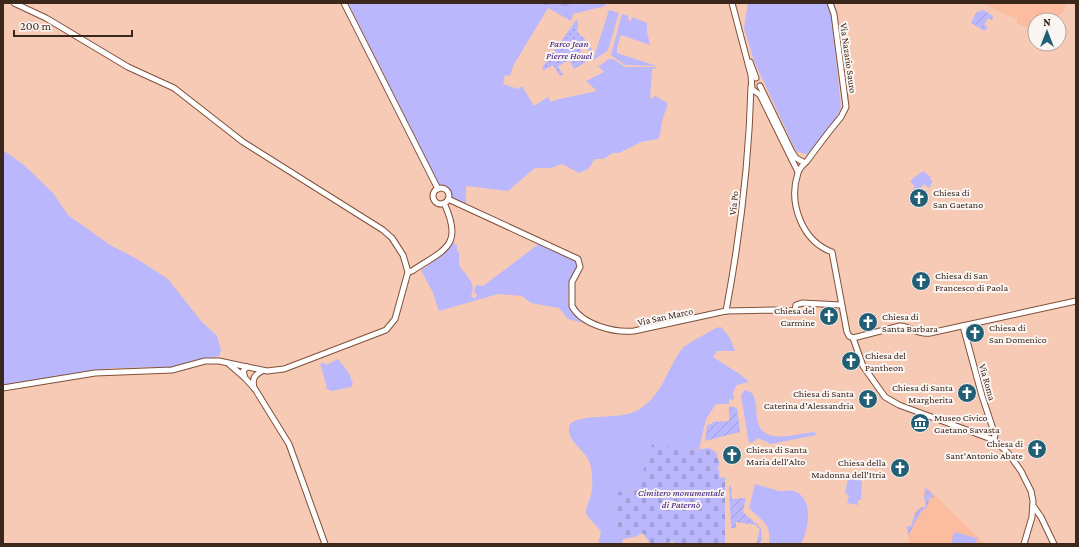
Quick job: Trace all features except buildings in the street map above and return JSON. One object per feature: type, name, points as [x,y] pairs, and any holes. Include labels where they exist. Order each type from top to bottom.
[{"type":"street","points":[[3,388],[95,373],[172,370],[204,360],[227,362],[263,371],[272,372],[284,370],[386,330],[395,319],[408,272],[403,255],[392,238],[383,230],[243,142],[174,88],[128,67],[40,15],[14,3]]},
{"type":"street","points":[[344,3],[438,189]]},
{"type":"street","points":[[732,3],[754,79],[760,86],[792,152],[796,158],[805,163]]},
{"type":"street","points":[[735,3],[744,44],[754,79],[751,86],[798,172],[796,190],[798,218],[804,229],[815,242],[822,249],[832,252],[839,305],[849,336],[856,337],[895,327],[905,326],[913,331],[924,334],[1076,302]]},
{"type":"street","name":"Via Nazario Sauro","points":[[798,172],[841,117],[846,107],[834,14],[830,3]]},
{"type":"street","points":[[755,94],[760,86]]},
{"type":"street","name":"Via Po","points":[[726,312],[737,255],[755,94]]},
{"type":"street","points":[[408,272],[412,271],[443,250],[451,241],[453,227],[446,201],[447,192],[443,189],[438,189]]},
{"type":"street","points":[[438,189],[433,194],[434,199],[438,203],[446,201]]},
{"type":"street","name":"Via San Marco","points":[[446,201],[578,259],[580,267],[572,282],[572,306],[591,323],[623,331],[634,331],[726,312],[772,310],[794,311],[796,305],[802,303],[839,305]]},
{"type":"street","name":"Via Roma","points":[[964,325],[968,345],[994,438]]},
{"type":"street","points":[[856,337],[862,363],[881,393],[896,403],[908,408],[987,437],[994,438],[1008,453],[1021,471],[1031,491],[1034,507],[1024,544]]},
{"type":"street","points":[[227,362],[255,389],[289,444],[325,544]]},
{"type":"street","points":[[245,378],[243,371],[247,367]]},
{"type":"street","points":[[247,367],[255,389]]},
{"type":"street","points":[[253,382],[258,373],[263,371]]},
{"type":"street","points":[[1034,507],[1040,515],[1054,544]]},
{"type":"street","points":[[1032,517],[1040,515]]},
{"type":"shaded area","points":[[983,3],[1065,3],[1065,10],[1063,12],[1027,12],[1027,28],[1017,23],[1017,18],[1005,15]]},
{"type":"shaded area","points":[[926,488],[984,543],[909,544],[907,526],[911,526],[915,512],[921,507],[925,507],[926,498],[922,495]]},
{"type":"green space","points":[[348,3],[536,3],[550,6],[563,14],[569,14],[578,3],[605,3],[605,6],[573,14],[571,21],[548,8],[513,66],[510,76],[505,75],[503,84],[518,89],[522,86],[534,106],[548,97],[551,102],[597,91],[586,81],[604,72],[598,66],[608,59],[613,59],[625,67],[655,67],[658,68],[652,69],[650,99],[655,96],[668,103],[662,121],[660,135],[658,139],[641,142],[619,153],[613,153],[603,159],[595,159],[588,169],[579,173],[562,164],[551,168],[535,168],[508,191],[466,186],[466,204],[453,199],[448,189],[439,184]]},
{"type":"green space","points":[[536,3],[578,3],[569,14],[563,14],[550,6]]},
{"type":"green space","points":[[748,3],[827,3],[831,12],[841,107],[836,119],[809,155],[796,151],[754,61],[744,28]]},
{"type":"green space","points":[[609,10],[619,13],[608,50],[593,60]]},
{"type":"green space","points":[[983,10],[993,16],[992,20],[988,18],[984,25],[988,27],[985,31],[971,23],[976,13]]},
{"type":"green space","points":[[622,14],[629,16],[628,20],[631,21],[632,17],[647,23],[647,32],[650,45],[621,35],[617,53],[657,66],[625,65],[611,55]]},
{"type":"green space","name":"Parco Jean Pierre Houel","points":[[576,20],[578,21],[577,32],[585,39],[584,44],[592,48],[591,51],[582,47],[579,56],[586,62],[574,69],[569,60],[558,66],[563,75],[560,76],[553,65],[544,70],[542,68]]},
{"type":"green space","points":[[3,150],[25,166],[53,193],[68,215],[110,245],[137,259],[168,279],[201,321],[217,336],[221,350],[219,356],[172,367],[112,368],[3,385]]},
{"type":"green space","points":[[923,171],[931,177],[930,179],[933,181],[929,188],[924,184],[915,195],[913,189],[915,187],[910,181]]},
{"type":"green space","points":[[454,243],[457,246],[457,251],[459,252],[459,265],[470,279],[472,286],[471,296],[473,298],[476,298],[477,295],[474,291],[476,285],[483,286],[540,243],[573,259],[578,265],[569,282],[568,303],[570,310],[587,324],[568,319],[559,308],[531,303],[522,296],[498,294],[439,311],[433,293],[421,270],[440,257]]},
{"type":"green space","points":[[721,327],[730,338],[735,351],[717,351],[713,357],[749,382],[737,385],[733,392],[734,400],[729,399],[729,404],[716,404],[706,419],[699,449],[688,450],[652,444],[637,489],[618,492],[613,512],[623,539],[622,544],[598,544],[601,532],[586,513],[592,487],[592,473],[587,457],[572,440],[569,430],[570,424],[576,420],[584,418],[621,415],[638,410],[654,397],[682,349],[698,338],[716,328]]},
{"type":"green space","points":[[338,359],[349,373],[353,384],[351,387],[332,391],[325,388],[327,387],[320,364],[324,363],[326,365]]},
{"type":"green space","points":[[745,390],[751,393],[755,398],[757,420],[765,433],[774,436],[789,436],[815,432],[816,435],[771,444],[758,438],[749,443],[741,395]]},
{"type":"green space","points":[[729,406],[737,408],[740,432],[705,441],[707,425],[712,424],[712,422],[729,421]]},
{"type":"green space","name":"Cimitero monumentale di Paternò","points":[[652,444],[692,450],[709,448],[716,452],[720,465],[718,466],[720,478],[725,477],[725,544],[674,544],[673,541],[665,544],[650,544],[643,533],[635,537],[623,539],[613,512],[618,492],[637,489]]},
{"type":"green space","points":[[848,478],[862,481],[861,500],[858,500],[858,505],[847,503],[849,496],[845,493]]},
{"type":"green space","points":[[755,484],[779,491],[794,491],[805,500],[808,522],[801,544],[769,544],[769,532],[765,523],[749,508]]},
{"type":"green space","points":[[729,486],[731,486],[732,499],[746,498],[743,511],[758,524],[762,532],[760,544],[756,544],[760,529],[757,528],[757,525],[736,522],[736,528],[731,528]]},
{"type":"green space","points":[[926,488],[934,496],[933,498],[930,497],[927,507],[921,512],[908,535],[907,526],[911,526],[917,511],[925,507],[926,504],[924,497],[926,493],[924,491]]},
{"type":"green space","points":[[954,532],[977,538],[976,544],[951,544]]},
{"type":"place","name":"Chiesa di San Gaetano","points":[[919,198]]},
{"type":"place","name":"Chiesa di San Francesco di Paola","points":[[921,281]]},
{"type":"place","name":"Chiesa del Carmine","points":[[829,316]]},
{"type":"place","name":"Chiesa di Santa Barbara","points":[[868,322]]},
{"type":"place","name":"Chiesa di San Domenico","points":[[975,333]]},
{"type":"place","name":"Chiesa del Pantheon","points":[[851,361]]},
{"type":"place","name":"Chiesa di Santa Margherita","points":[[967,393]]},
{"type":"place","name":"Chiesa di Santa Caterina d'Alessandria","points":[[868,399]]},
{"type":"place","name":"Museo Civico Gaetano Savasta","points":[[920,423]]},
{"type":"place","name":"Chiesa di Sant'Antonio Abate","points":[[1037,449]]},
{"type":"place","name":"Chiesa di Santa Maria dell'Alto","points":[[732,455]]},
{"type":"place","name":"Chiesa della Madonna dell'Itria","points":[[900,468]]}]
